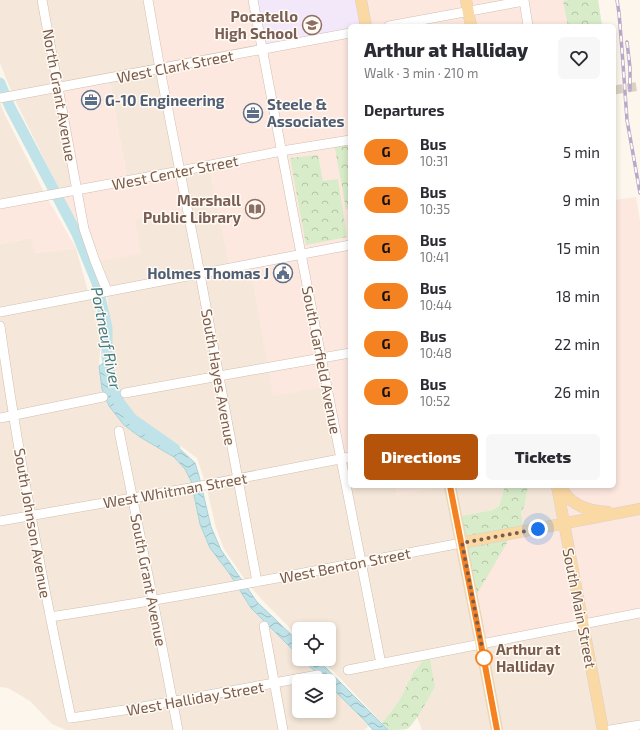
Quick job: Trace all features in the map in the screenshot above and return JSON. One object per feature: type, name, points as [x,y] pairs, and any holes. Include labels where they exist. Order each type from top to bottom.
[{"type":"main road","points":[[361,0],[366,24]]},
{"type":"main road","points":[[466,0],[471,24]]},
{"type":"main road","points":[[450,488],[497,730]]},
{"type":"main road","name":"South Main Street","points":[[558,488],[603,730]]},
{"type":"main road","points":[[562,488],[564,494],[575,503],[588,509],[623,513]]},
{"type":"main road","name":"West Benton Street","points":[[462,543],[637,510]]},
{"type":"street","name":"North Grant Avenue","points":[[42,0],[77,190]]},
{"type":"street","name":"South Hayes Avenue","points":[[148,0],[238,478],[252,583]]},
{"type":"street","name":"South Garfield Avenue","points":[[253,0],[321,358],[346,458],[348,472]]},
{"type":"street","points":[[400,24],[524,0],[528,24]]},
{"type":"street","name":"West Clark Street","points":[[0,98],[348,33]]},
{"type":"street","name":"West Center Street","points":[[0,204],[282,151],[348,140]]},
{"type":"street","points":[[77,190],[84,229],[107,291]]},
{"type":"street","points":[[0,312],[348,245]]},
{"type":"street","name":"South Johnson Avenue","points":[[0,326],[13,415],[31,516],[71,718]]},
{"type":"street","points":[[125,393],[348,353]]},
{"type":"street","points":[[0,418],[103,397]]},
{"type":"street","name":"South Grant Avenue","points":[[119,431],[178,730]]},
{"type":"street","name":"West Whitman Street","points":[[0,521],[190,488],[346,458]]},
{"type":"street","name":"South Garfield Avenue","points":[[350,488],[361,562],[381,664]]},
{"type":"street","name":"West Benton Street","points":[[50,617],[252,583],[462,543]]},
{"type":"street","points":[[348,670],[640,613]]},
{"type":"street","points":[[264,626],[283,730]]},
{"type":"street","name":"West Halliday Street","points":[[71,718],[131,709],[292,680]]},
{"type":"street","points":[[610,730],[640,725]]},
{"type":"shaded area","points":[[0,0],[148,0],[209,166],[230,267],[250,264],[269,367],[327,385],[348,451],[348,488],[396,488],[397,495],[434,488],[504,488],[499,507],[493,510],[457,517],[640,613],[640,730],[422,730],[417,717],[435,687],[413,673],[399,701],[382,723],[328,666],[336,666],[336,622],[292,622],[292,630],[264,602],[248,584],[224,549],[216,528],[206,485],[197,458],[136,417],[123,399],[115,373],[107,291],[91,262],[134,219],[109,78],[77,190],[61,193],[13,96],[0,63]]},
{"type":"shaded area","points":[[148,0],[598,0],[602,24],[348,24],[348,457],[341,459],[327,386],[273,396],[250,264],[230,268],[209,166],[180,171],[188,212],[135,219],[141,254],[91,262],[61,193],[77,190],[58,88],[109,78],[127,180],[179,171]]},
{"type":"shaded area","name":"Pocatello High School","points":[[253,0],[361,0],[366,24],[348,24],[348,33],[262,50]]},
{"type":"shaded area","points":[[0,102],[5,115],[46,196],[0,204]]},
{"type":"shaded area","points":[[46,196],[76,248],[34,253],[32,238],[0,244],[0,204]]},
{"type":"shaded area","points":[[636,197],[640,221],[640,613],[481,644],[473,601],[512,534],[564,524],[557,488],[616,488],[616,200]]},
{"type":"shaded area","points":[[32,238],[35,253],[76,248],[89,295],[102,325],[99,366],[124,425],[140,437],[174,457],[185,469],[191,481],[200,524],[210,548],[229,573],[251,608],[292,649],[292,666],[309,666],[318,674],[292,674],[292,718],[336,718],[336,692],[369,726],[364,730],[66,730],[52,724],[30,701],[8,688],[0,687],[0,244]]},
{"type":"shaded area","points":[[396,488],[434,488],[397,495]]},
{"type":"shaded area","points":[[528,488],[557,488],[564,524],[524,532],[521,512],[525,505]]},
{"type":"green space","points":[[598,0],[602,24],[568,24],[563,1]]},
{"type":"green space","points":[[348,140],[348,209],[346,209],[334,143]]},
{"type":"green space","points":[[318,155],[323,181],[338,179],[347,237],[306,245],[290,158]]},
{"type":"green space","points":[[504,488],[528,488],[525,505],[521,512],[524,532],[512,534],[473,601],[456,517],[493,510],[499,506]]},
{"type":"green space","points":[[429,654],[435,687],[411,726],[407,729],[388,730],[382,723],[399,701],[413,673]]},
{"type":"water","points":[[109,359],[112,393],[127,419],[147,435],[171,443],[195,463],[211,527],[221,550],[257,602],[292,635],[292,649],[251,608],[229,573],[210,548],[200,524],[191,481],[185,469],[174,457],[140,437],[124,425],[109,406],[102,389],[99,366]]},
{"type":"water","points":[[309,666],[324,666],[332,674],[318,674]]},
{"type":"water","points":[[336,678],[388,730],[373,730],[336,692]]},
{"type":"waterway","name":"Portneuf River","points":[[0,83],[10,107],[77,234],[97,283],[107,328],[107,357],[111,379],[119,402],[132,419],[175,449]]},
{"type":"tunnel","points":[[616,90],[640,86]]},
{"type":"railway","points":[[617,0],[627,120],[640,193]]},
{"type":"railway","points":[[627,42],[630,68],[630,90]]},
{"type":"bus line","name":"G","points":[[450,488],[497,730]]},
{"type":"place","name":"Pocatello High School","points":[[312,25]]},
{"type":"place","name":"G-10 Engineering","points":[[91,100]]},
{"type":"place","name":"Steele & Associates","points":[[253,113]]},
{"type":"place","name":"Marshall Public Library","points":[[255,209]]},
{"type":"place","name":"Holmes Thomas J","points":[[283,273]]},
{"type":"place","name":"Arthur at Halliday","points":[[484,658]]},
{"type":"route","points":[[484,658],[462,543],[538,529]]}]
